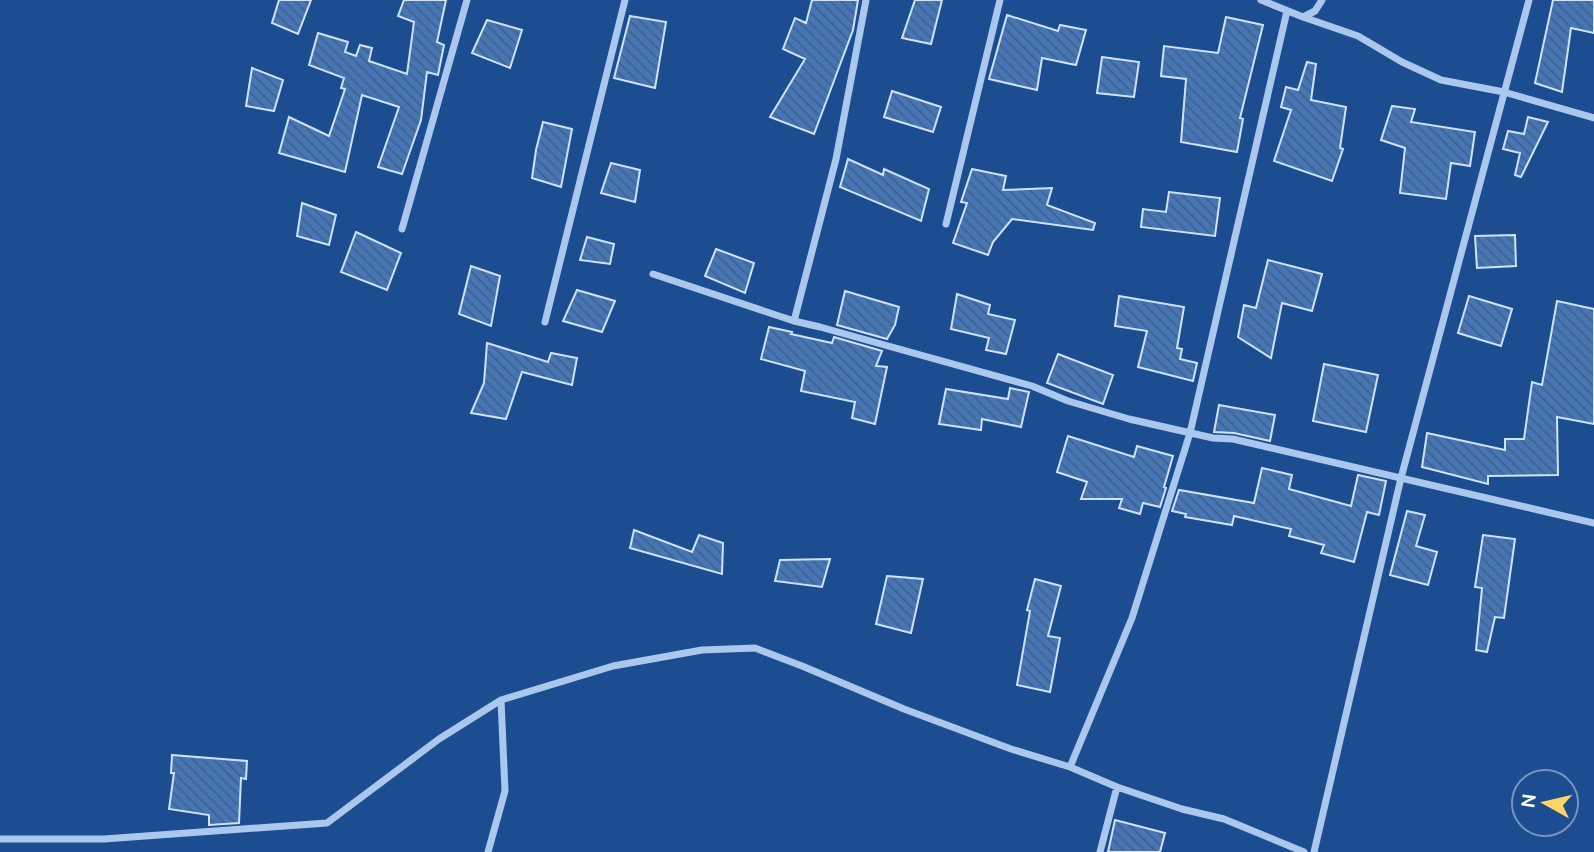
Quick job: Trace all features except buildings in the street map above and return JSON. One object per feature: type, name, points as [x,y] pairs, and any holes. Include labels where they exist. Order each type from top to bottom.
[{"type":"street","points":[[402,229],[467,0]]},
{"type":"street","points":[[545,322],[625,0]]},
{"type":"street","points":[[794,321],[836,159],[866,0]]},
{"type":"street","points":[[946,224],[1000,0]]},
{"type":"street","points":[[1261,0],[1303,18],[1358,36],[1402,62],[1441,80],[1504,92],[1594,118]]},
{"type":"street","points":[[1303,18],[1315,11],[1322,0]]},
{"type":"street","points":[[1314,852],[1401,478],[1529,0]]},
{"type":"street","points":[[1070,767],[1132,618],[1190,433],[1287,11]]},
{"type":"street","points":[[653,274],[794,321],[1032,386],[1068,401],[1129,419],[1213,438],[1233,439],[1594,523]]},
{"type":"street","points":[[0,839],[104,839],[327,823],[439,739],[501,700],[613,666],[702,650],[755,648],[1011,749],[1070,767],[1117,787],[1182,809],[1224,819],[1304,852]]},
{"type":"street","points":[[488,852],[505,790],[501,700]]},
{"type":"street","points":[[1100,852],[1117,787]]}]
